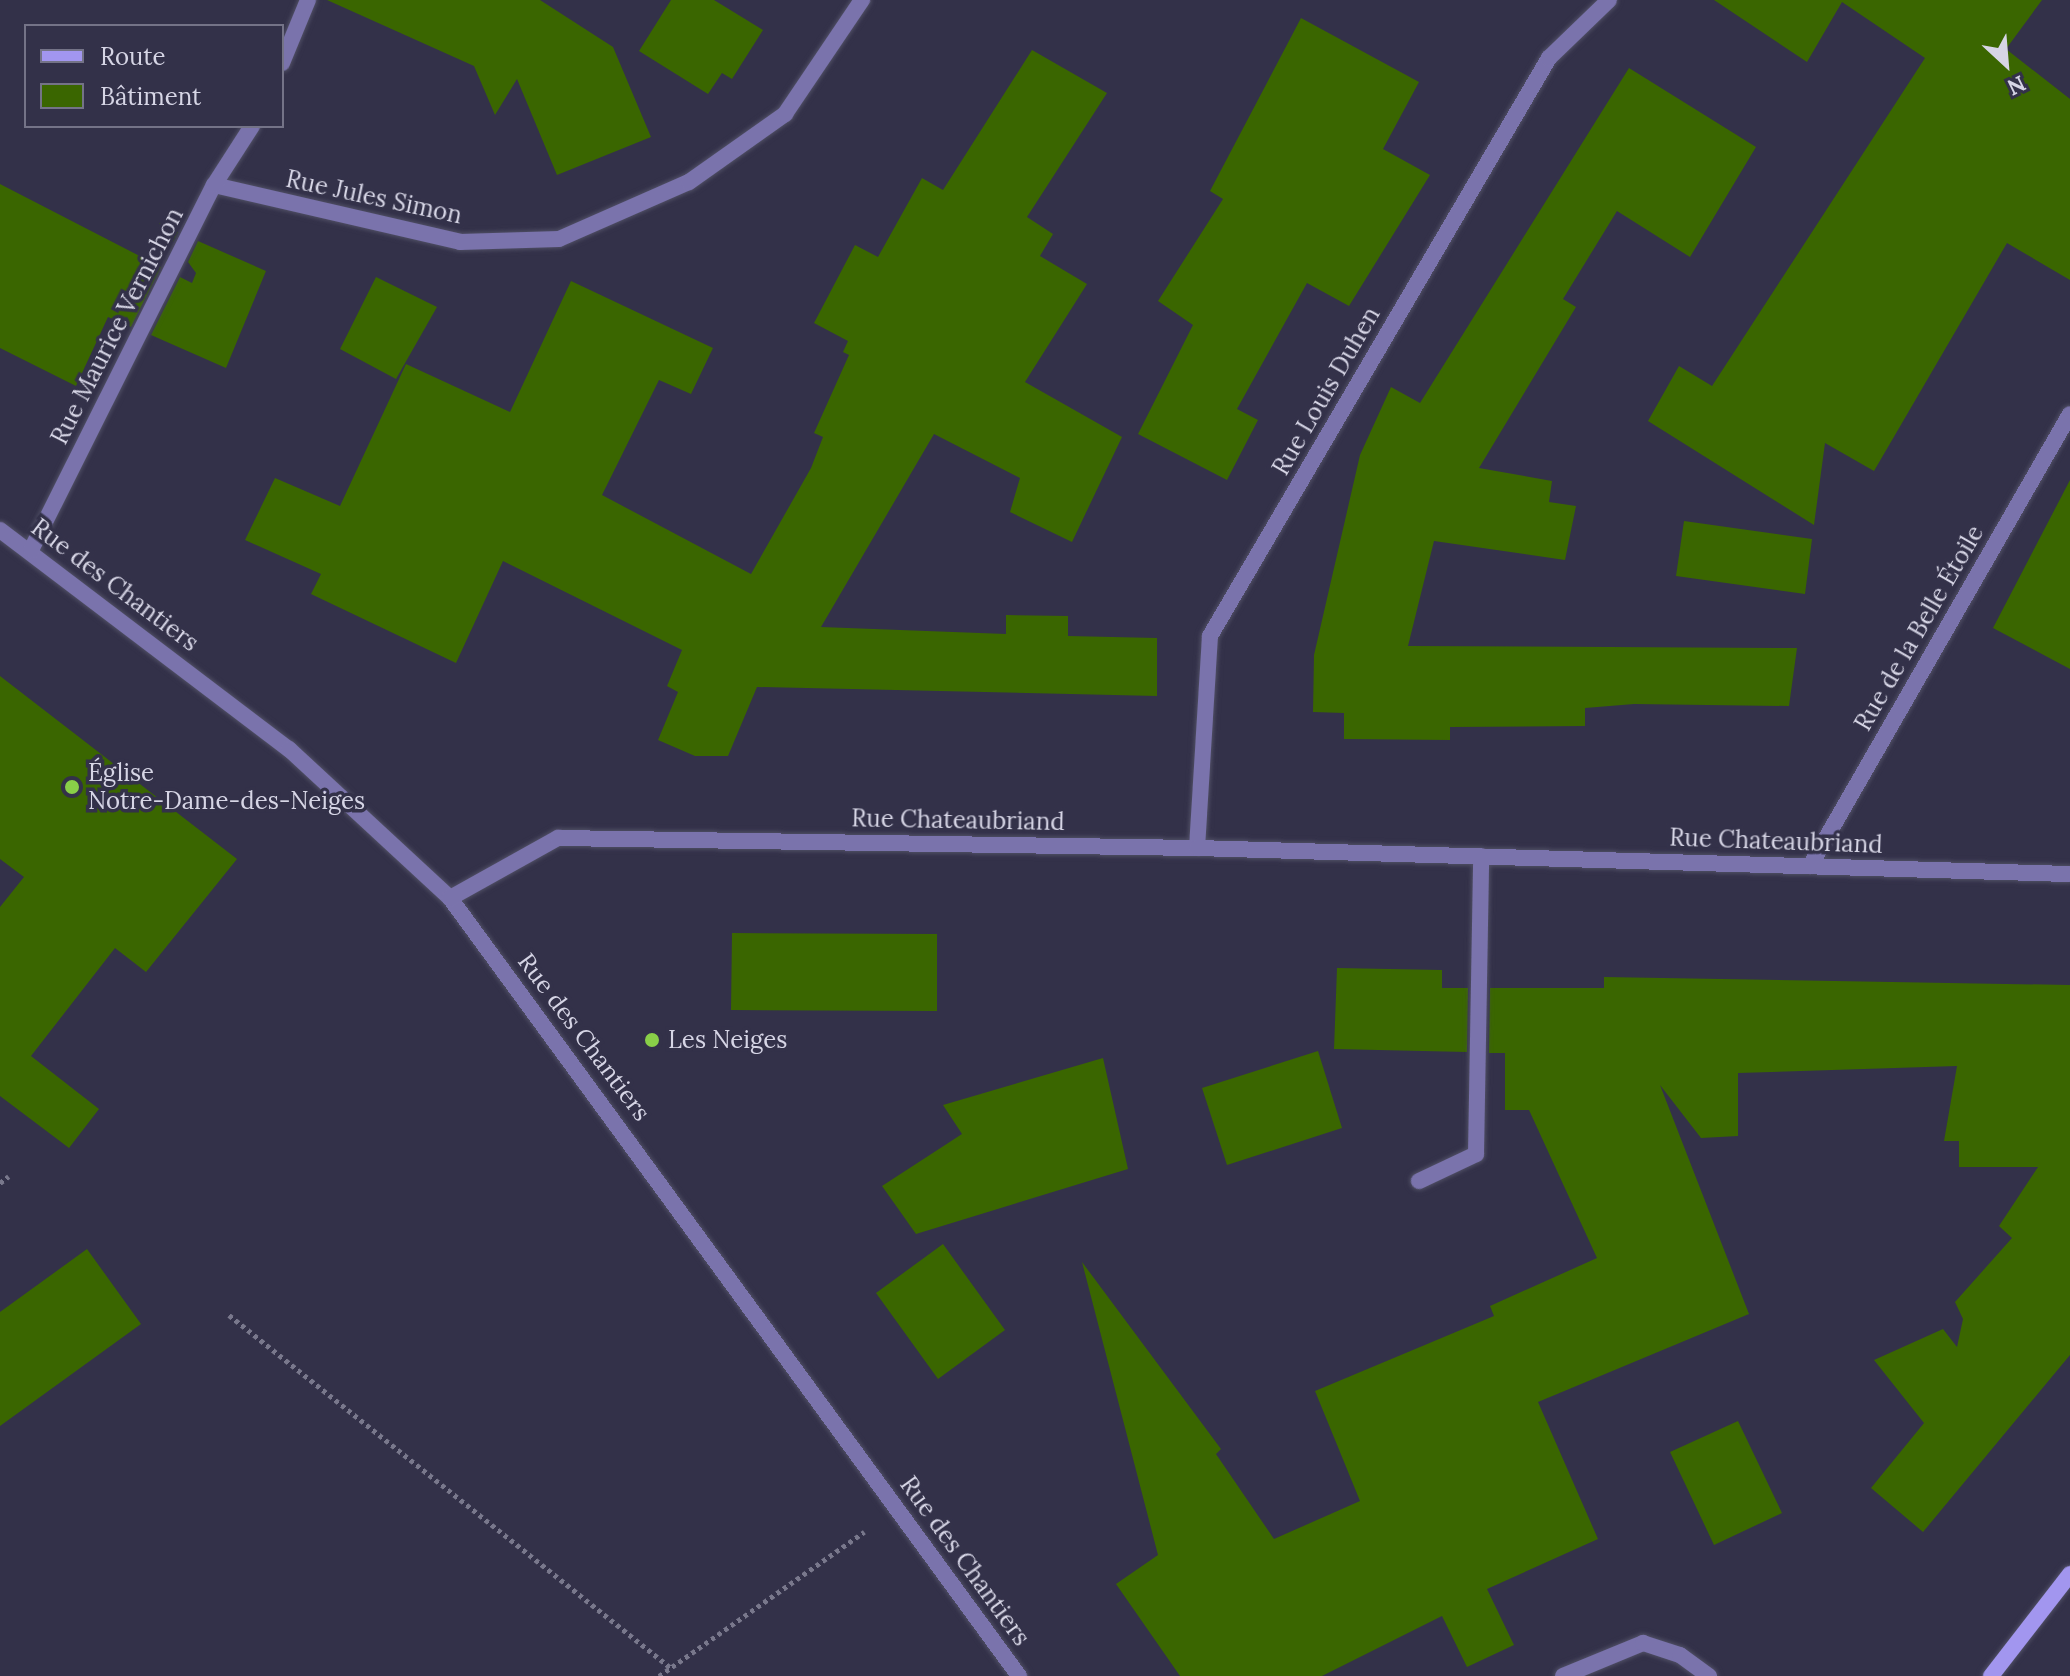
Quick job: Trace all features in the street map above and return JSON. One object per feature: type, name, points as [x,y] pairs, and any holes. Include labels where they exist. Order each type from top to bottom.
[{"type":"main road","points":[[1991,1676],[2070,1574]]},
{"type":"street","points":[[284,58],[308,0]]},
{"type":"street","name":"Rue Jules Simon","points":[[214,185],[460,242],[559,239],[689,182],[785,114],[862,0]]},
{"type":"street","name":"Rue Louis Duhen","points":[[1197,848],[1210,636],[1549,58],[1609,0]]},
{"type":"street","name":"Rue Maurice Vernichon","points":[[31,550],[214,185],[251,128]]},
{"type":"street","name":"Rue de la Belle Étoile","points":[[1810,866],[2070,414]]},
{"type":"street","name":"Rue des Chantiers","points":[[0,530],[31,550],[289,749],[450,898],[1019,1676]]},
{"type":"street","name":"Rue Chateaubriand","points":[[450,898],[558,838],[1197,848],[2070,874]]},
{"type":"street","points":[[1419,1181],[1476,1154],[1481,856]]},
{"type":"street","points":[[1563,1676],[1643,1643],[1680,1655],[1709,1676]]},
{"type":"path","points":[[0,1183],[9,1176]]},
{"type":"path","points":[[229,1315],[671,1668]]},
{"type":"path","points":[[659,1676],[897,1508]]},
{"type":"building","points":[[327,0],[540,0],[613,47],[651,137],[557,175],[517,79],[495,115],[474,66]]},
{"type":"building","points":[[671,0],[714,0],[763,30],[732,79],[722,73],[708,94],[639,51]]},
{"type":"building","points":[[1714,0],[2042,0],[2006,49],[2070,99],[2070,280],[2007,243],[1874,471],[1825,443],[1814,525],[1648,421],[1679,366],[1712,386],[1925,58],[1842,2],[1807,62]]},
{"type":"building","points":[[1301,18],[1419,82],[1383,149],[1430,175],[1349,306],[1307,283],[1237,409],[1258,420],[1227,480],[1138,434],[1193,325],[1158,301],[1223,199],[1210,191]]},
{"type":"building","points":[[1032,50],[1107,93],[1027,217],[1053,234],[1040,256],[1087,284],[1025,382],[1122,437],[1072,542],[1010,512],[1020,478],[934,434],[821,627],[1006,634],[1006,615],[1068,616],[1068,636],[1157,638],[1157,696],[757,687],[728,756],[695,756],[658,740],[678,692],[667,686],[682,650],[503,561],[456,663],[311,594],[321,574],[245,540],[275,478],[340,506],[406,364],[510,412],[571,281],[713,348],[691,394],[659,380],[602,495],[751,574],[811,468],[823,437],[814,433],[849,355],[843,352],[848,341],[814,323],[855,245],[878,257],[922,178],[943,190]]},
{"type":"building","points":[[1629,68],[1756,147],[1690,257],[1617,211],[1563,299],[1576,307],[1479,468],[1552,481],[1549,502],[1576,506],[1565,560],[1434,541],[1408,646],[1797,648],[1789,706],[1634,704],[1585,708],[1585,726],[1450,727],[1450,740],[1344,739],[1344,713],[1313,712],[1314,655],[1360,455],[1391,387],[1420,403]]},
{"type":"building","points":[[0,184],[161,267],[131,327],[108,317],[76,386],[0,348]]},
{"type":"building","points":[[159,223],[178,232],[173,242]]},
{"type":"building","points":[[198,241],[266,271],[226,368],[151,335],[180,277],[192,283],[196,273],[188,262]]},
{"type":"building","points":[[376,277],[437,307],[396,379],[340,349]]},
{"type":"building","points":[[2070,480],[2070,669],[1993,628]]},
{"type":"building","points":[[1684,521],[1812,539],[1805,594],[1676,576]]},
{"type":"building","name":"Église Notre-Dame-des-Neiges","points":[[0,676],[237,859],[146,972],[115,948],[31,1056],[99,1109],[69,1148],[0,1096],[0,907],[24,877],[0,859]]},
{"type":"building","points":[[732,933],[937,934],[937,1011],[731,1010]]},
{"type":"building","points":[[1337,968],[1442,970],[1442,988],[1468,988],[1467,1052],[1334,1049]]},
{"type":"building","points":[[1604,977],[2070,985],[2070,1355],[1923,1532],[1871,1488],[1924,1423],[1874,1360],[1943,1329],[1957,1347],[1963,1319],[1955,1302],[2012,1238],[1999,1226],[2038,1167],[1959,1167],[1959,1141],[1944,1141],[1957,1066],[1738,1073],[1738,1136],[1701,1138],[1660,1085],[1749,1314],[1538,1402],[1598,1539],[1487,1589],[1514,1645],[1467,1667],[1442,1616],[1322,1676],[1180,1676],[1116,1584],[1158,1555],[1082,1262],[1221,1449],[1216,1454],[1274,1539],[1360,1501],[1315,1391],[1494,1316],[1490,1306],[1597,1258],[1529,1110],[1505,1110],[1505,1053],[1489,1053],[1490,988],[1604,988]]},
{"type":"building","points":[[1318,1051],[1342,1128],[1227,1165],[1202,1088]]},
{"type":"building","points":[[1103,1058],[1128,1169],[916,1234],[882,1186],[962,1134],[943,1105]]},
{"type":"building","points":[[943,1244],[1005,1330],[938,1379],[876,1293]]},
{"type":"building","points":[[87,1249],[141,1324],[0,1426],[0,1312]]},
{"type":"building","points":[[1738,1421],[1782,1513],[1714,1545],[1670,1452]]},
{"type":"place","name":"Église Notre-Dame-des-Neiges","points":[[72,787]]},
{"type":"place","name":"Les Neiges","points":[[652,1040]]}]
